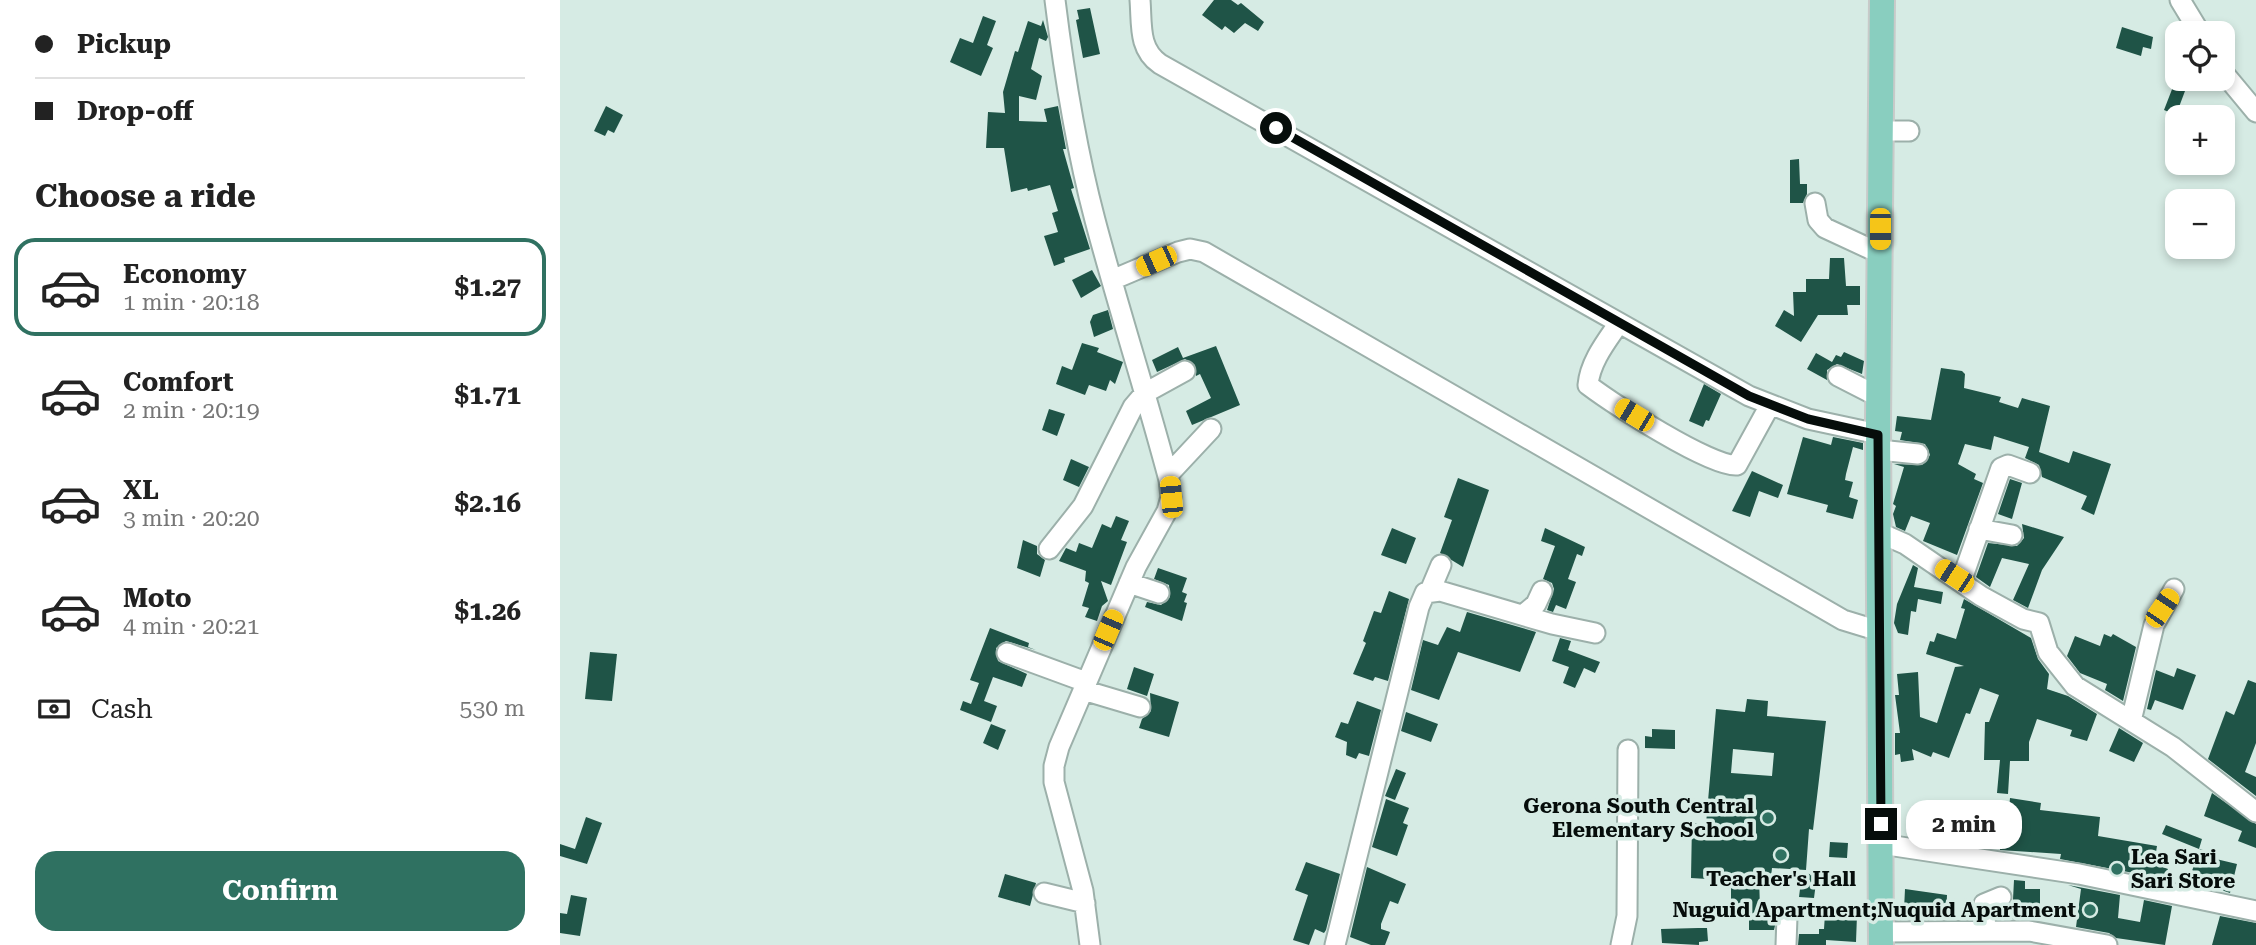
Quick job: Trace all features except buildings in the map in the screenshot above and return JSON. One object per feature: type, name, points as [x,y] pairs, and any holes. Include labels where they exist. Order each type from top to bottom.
[{"type":"main road","points":[[1881,939],[1879,253],[1882,0]]},
{"type":"street","points":[[1055,0],[1062,57],[1089,190],[1112,281],[1168,475],[1171,497],[1167,511],[1129,583],[1054,766],[1055,782],[1072,841],[1085,903],[1090,945]]},
{"type":"street","points":[[1140,0],[1143,46],[1150,57],[1706,374],[1770,405],[1918,454]]},
{"type":"street","points":[[2180,0],[2193,21]]},
{"type":"street","points":[[2235,87],[2256,112]]},
{"type":"street","points":[[1880,131],[1909,131]]},
{"type":"street","points":[[1815,203],[1818,220],[1825,228],[1879,253]]},
{"type":"street","points":[[1112,281],[1178,252],[1190,249],[1204,252],[1843,620],[1879,631]]},
{"type":"street","points":[[1619,323],[1600,352],[1589,375],[1588,385],[1671,437],[1719,462],[1737,465],[1770,405]]},
{"type":"street","points":[[1049,549],[1083,506],[1132,407],[1145,393],[1185,371]]},
{"type":"street","points":[[1838,376],[1879,397]]},
{"type":"street","points":[[1168,475],[1211,429]]},
{"type":"street","points":[[1961,582],[2001,468],[2008,465],[2030,473]]},
{"type":"street","points":[[1979,529],[2012,535]]},
{"type":"street","points":[[1880,533],[1905,544],[2023,619],[2039,623],[2048,652],[2068,681],[2173,747],[2256,811]]},
{"type":"street","points":[[1335,945],[1419,607],[1441,565]]},
{"type":"street","points":[[1129,583],[1159,593]]},
{"type":"street","points":[[2131,720],[2154,625],[2174,589]]},
{"type":"street","points":[[1430,590],[1595,633]]},
{"type":"street","points":[[1523,615],[1536,604],[1542,591]]},
{"type":"street","points":[[1007,653],[1140,707]]},
{"type":"street","points":[[1621,945],[1626,916],[1628,750]]},
{"type":"street","points":[[1881,844],[2079,874],[2256,911]]},
{"type":"street","points":[[1044,893],[1085,903]]},
{"type":"street","points":[[1986,930],[1984,904],[2001,897]]},
{"type":"street","points":[[1786,945],[1787,918]]},
{"type":"street","points":[[1881,939],[1986,930],[2029,931],[2107,945]]},
{"type":"place","name":"Gerona South Central Elementary School","points":[[1768,818]]},
{"type":"place","name":"Teacher's Hall","points":[[1781,855]]},
{"type":"place","name":"Lea Sari Sari Store","points":[[2117,869]]},
{"type":"place","name":"Nuguid Apartment;Nuquid Apartment","points":[[2090,910]]},
{"type":"route","points":[[1276,128],[1749,396],[1808,419],[1878,435],[1881,824]]}]
